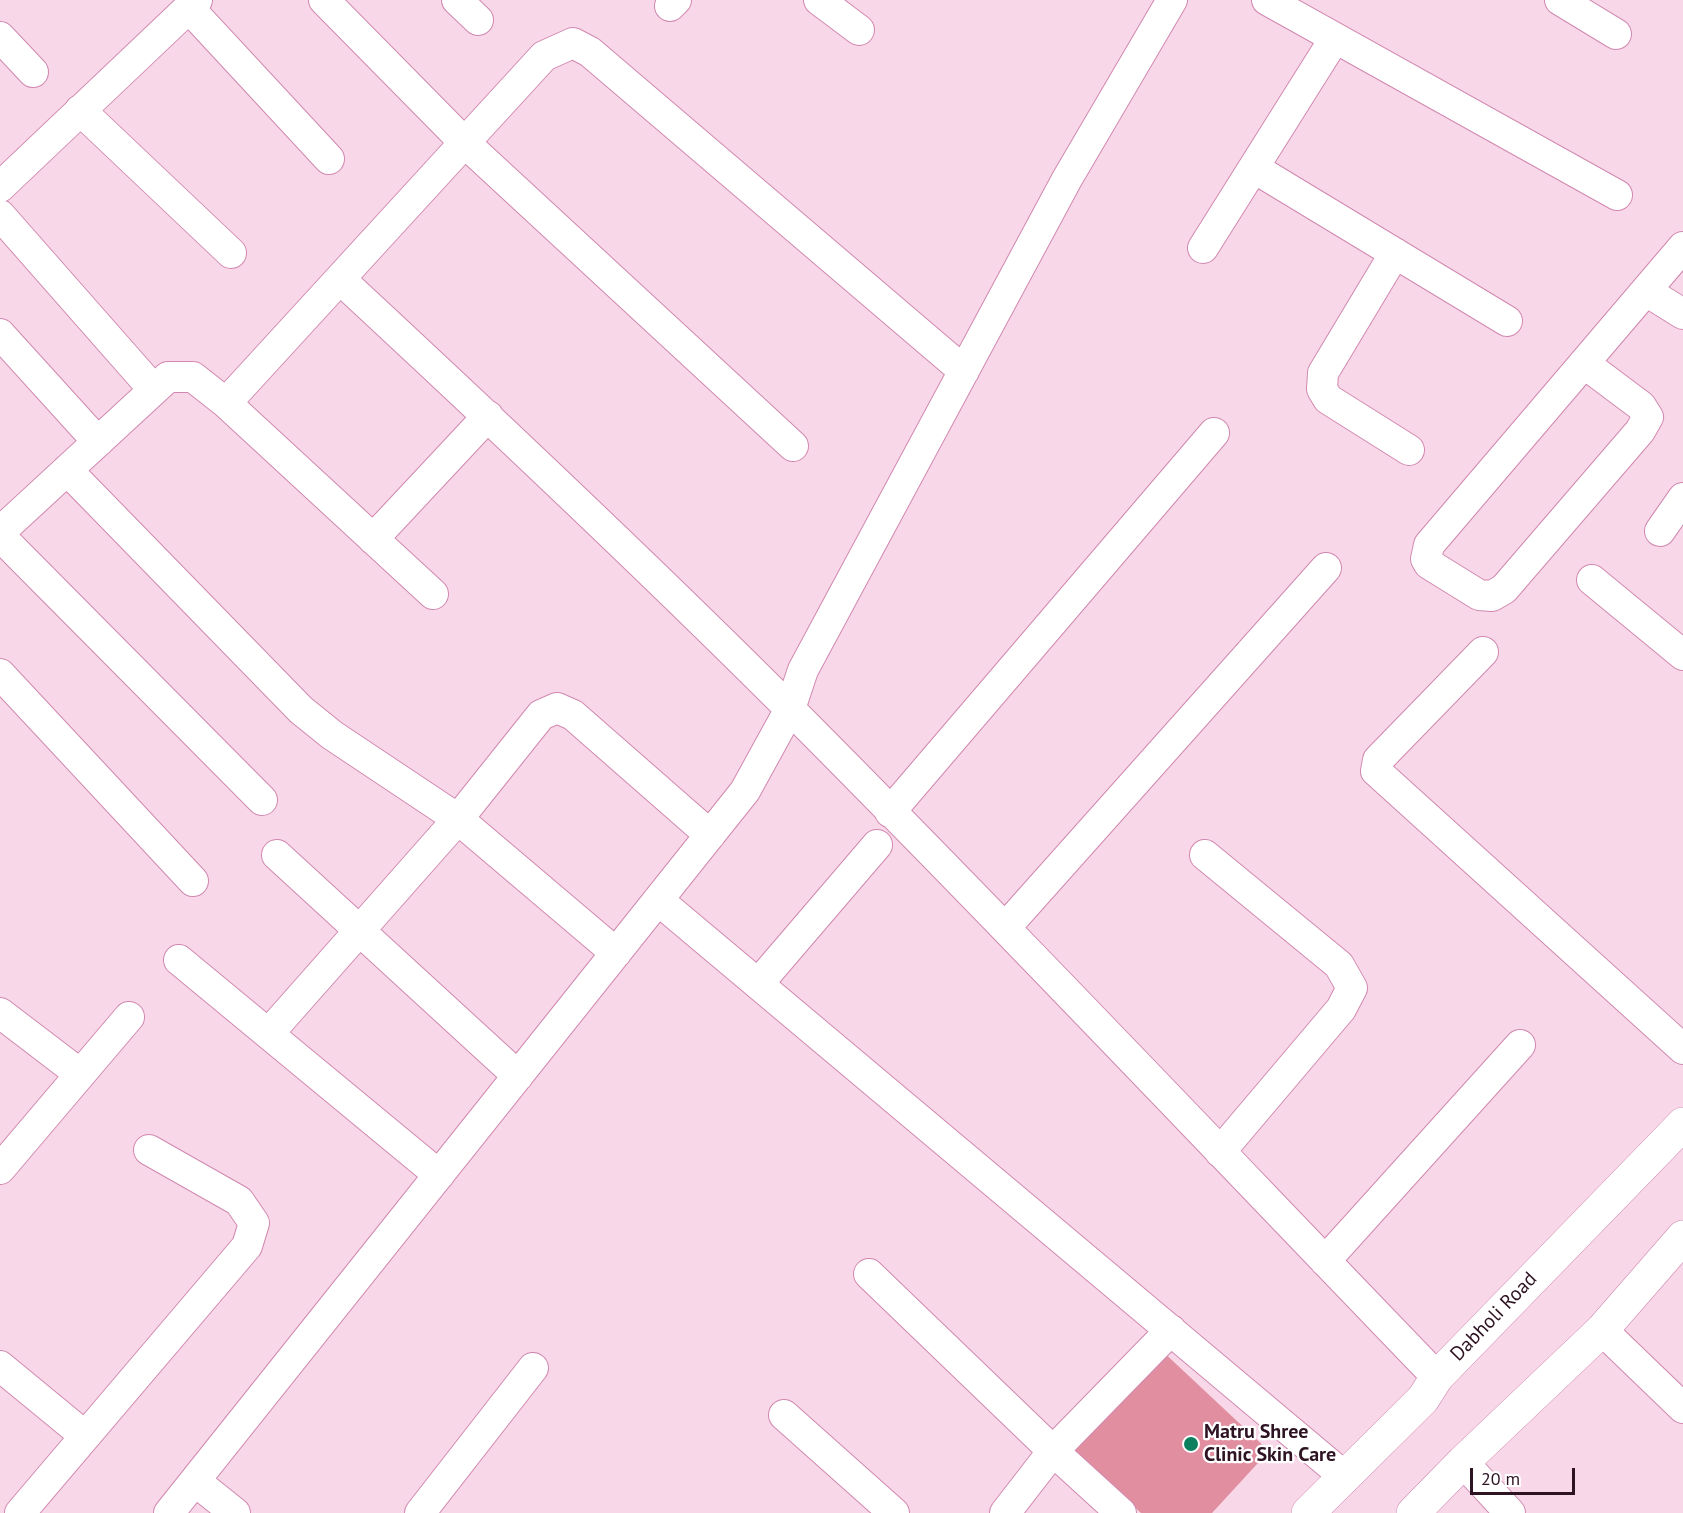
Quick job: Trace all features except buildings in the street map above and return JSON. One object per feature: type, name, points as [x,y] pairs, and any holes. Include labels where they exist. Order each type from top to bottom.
[{"type":"main road","name":"Dabholi Road","points":[[1308,1513],[1423,1399],[1437,1377],[1683,1124]]},
{"type":"main road","points":[[1413,1513],[1462,1462],[1602,1330],[1680,1245]]},
{"type":"street","points":[[324,0],[464,142],[793,446]]},
{"type":"street","points":[[819,0],[859,30]]},
{"type":"street","points":[[169,1513],[745,791],[790,709],[803,670],[1067,179],[1172,0]]},
{"type":"street","points":[[1267,0],[1617,195]]},
{"type":"street","points":[[1560,0],[1616,34]]},
{"type":"street","points":[[0,187],[193,4],[329,159]]},
{"type":"street","points":[[0,37],[33,72]]},
{"type":"street","points":[[1203,248],[1335,38]]},
{"type":"street","points":[[226,403],[544,56],[573,43],[590,52],[964,371]]},
{"type":"street","points":[[80,110],[231,253]]},
{"type":"street","points":[[1254,168],[1507,321]]},
{"type":"street","points":[[0,215],[154,390]]},
{"type":"street","points":[[1585,364],[1641,406],[1648,417],[1640,431],[1504,589],[1492,596],[1479,595],[1429,564],[1426,559],[1429,545],[1683,247]]},
{"type":"street","points":[[1395,253],[1323,373],[1322,389],[1328,399],[1408,450]]},
{"type":"street","points":[[340,279],[488,416],[790,709],[1005,928],[1437,1377]]},
{"type":"street","points":[[1646,291],[1683,314]]},
{"type":"street","points":[[0,334],[98,442]]},
{"type":"street","points":[[262,800],[0,534],[168,377],[193,377],[226,403],[433,594]]},
{"type":"street","points":[[373,539],[488,416]]},
{"type":"street","points":[[890,812],[1214,433]]},
{"type":"street","points":[[67,470],[301,710],[333,735],[458,819],[616,953]]},
{"type":"street","points":[[1660,531],[1683,498]]},
{"type":"street","points":[[1005,928],[1326,568]]},
{"type":"street","points":[[1592,580],[1683,655]]},
{"type":"street","points":[[1483,652],[1378,760],[1376,771],[1683,1049]]},
{"type":"street","points":[[0,674],[193,881]]},
{"type":"street","points":[[268,1033],[458,819],[541,715],[557,708],[573,715],[710,835]]},
{"type":"street","points":[[758,984],[877,845]]},
{"type":"street","points":[[277,855],[518,1076]]},
{"type":"street","points":[[1205,855],[1339,965],[1352,987],[1341,1009],[1220,1152]]},
{"type":"street","points":[[658,900],[1345,1477]]},
{"type":"street","points":[[179,960],[439,1175]]},
{"type":"street","points":[[0,1013],[80,1074]]},
{"type":"street","points":[[0,1170],[129,1017]]},
{"type":"street","points":[[1325,1261],[1520,1045]]},
{"type":"street","points":[[20,1513],[246,1246],[254,1224],[239,1201],[149,1150]]},
{"type":"street","points":[[870,1274],[1053,1451],[1121,1513]]},
{"type":"street","points":[[1005,1513],[1053,1451],[1171,1330]]},
{"type":"street","points":[[1602,1330],[1683,1408]]},
{"type":"street","points":[[0,1366],[85,1436]]},
{"type":"street","points":[[420,1513],[533,1368]]},
{"type":"street","points":[[784,1415],[894,1513]]},
{"type":"street","points":[[1462,1462],[1510,1513]]},
{"type":"street","points":[[195,1481],[235,1513]]},
{"type":"place","name":"Matru Shree Clinic Skin Care","points":[[1191,1444]]}]
